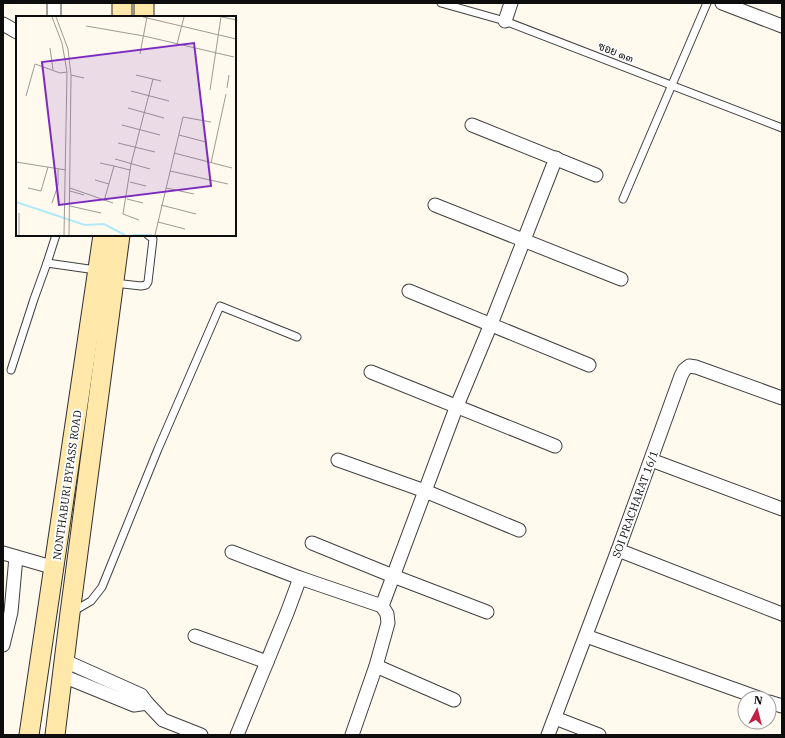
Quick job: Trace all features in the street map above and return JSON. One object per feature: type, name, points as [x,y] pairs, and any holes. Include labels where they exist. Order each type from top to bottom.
[{"type":"main road","points":[[122,3],[122,16]]},
{"type":"main road","points":[[144,3],[144,16]]},
{"type":"main road","name":"NONTHABURI BYPASS ROAD","points":[[29,735],[55,568],[103,236]]},
{"type":"main road","name":"NONTHABURI BYPASS ROAD","points":[[55,735],[120,236]]},
{"type":"street","points":[[54,3],[54,16]]},
{"type":"street","points":[[505,21],[511,3]]},
{"type":"street","points":[[722,3],[782,26]]},
{"type":"street","points":[[3,24],[16,31]]},
{"type":"street","points":[[472,125],[596,175]]},
{"type":"street","points":[[382,606],[456,408],[491,324],[556,158]]},
{"type":"street","points":[[435,204],[621,279]]},
{"type":"street","points":[[409,291],[589,365]]},
{"type":"street","name":"SOI PRACHARAT 16/1","points":[[548,735],[684,370],[689,366],[696,367],[782,398]]},
{"type":"street","points":[[371,372],[456,408],[554,446]]},
{"type":"street","points":[[338,460],[425,492],[519,530]]},
{"type":"street","points":[[651,460],[782,509]]},
{"type":"street","points":[[312,543],[487,612]]},
{"type":"street","points":[[618,550],[782,614]]},
{"type":"street","points":[[232,552],[300,578],[382,606],[387,614],[388,623],[376,666],[352,735]]},
{"type":"street","points":[[3,553],[55,568]]},
{"type":"street","points":[[3,645],[11,612],[16,557]]},
{"type":"street","points":[[237,735],[300,578]]},
{"type":"street","points":[[195,636],[267,662]]},
{"type":"street","points":[[586,636],[737,690]]},
{"type":"street","points":[[376,666],[454,700]]},
{"type":"street","points":[[64,668],[141,695],[147,704],[164,720],[202,735]]},
{"type":"street","points":[[555,718],[599,735]]},
{"type":"lane","name":"ซอย ๑๓","points":[[441,3],[505,21],[782,128]]},
{"type":"lane","points":[[623,200],[707,3]]},
{"type":"lane","points":[[11,370],[56,236]]},
{"type":"lane","points":[[114,283],[141,286],[146,285],[148,282],[153,239],[149,236]]},
{"type":"lane","points":[[47,263],[98,271]]},
{"type":"lane","points":[[70,613],[91,601],[102,587],[158,449],[220,306],[297,338]]}]
